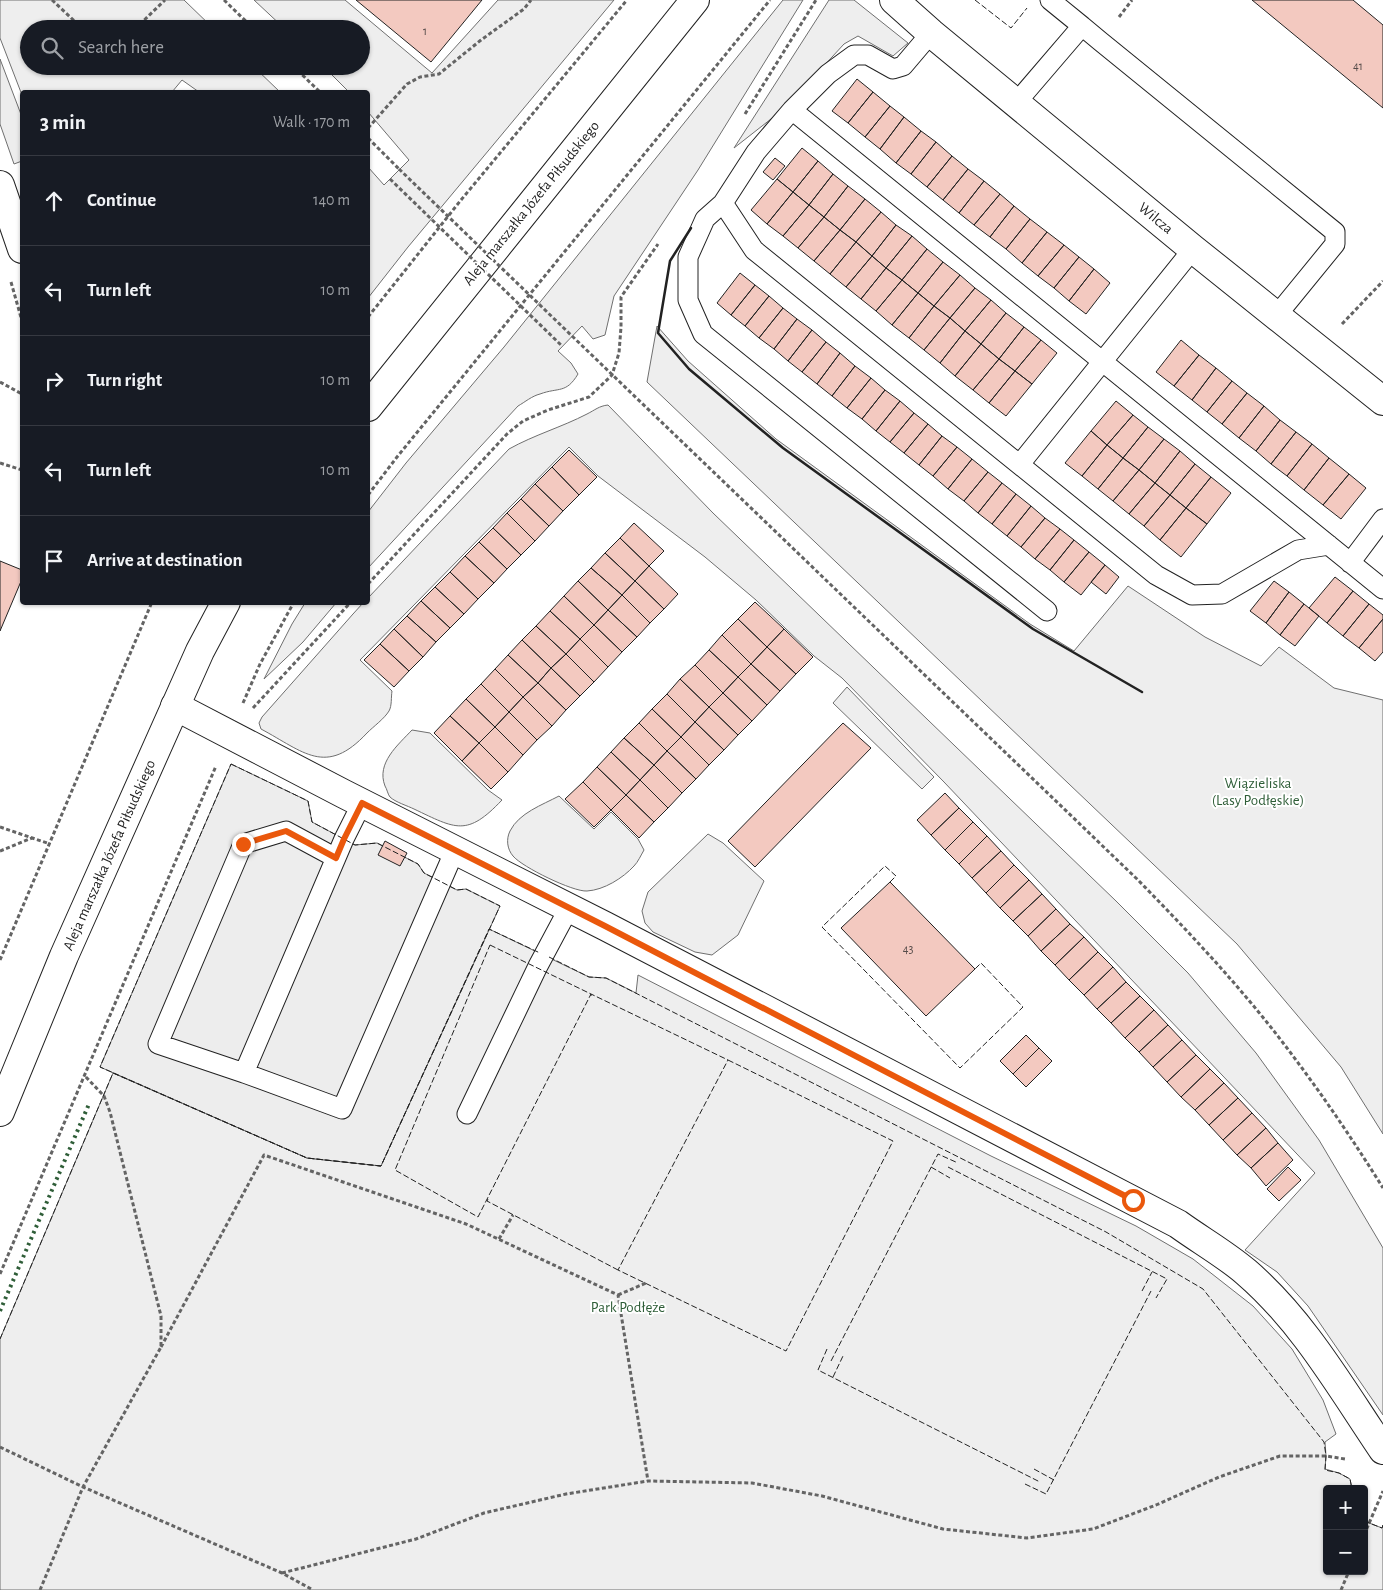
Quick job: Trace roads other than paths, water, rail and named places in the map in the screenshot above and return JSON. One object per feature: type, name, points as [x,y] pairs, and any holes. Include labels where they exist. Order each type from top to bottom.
[{"type":"street","name":"Aleja marszałka Józefa Piłsudskiego","points":[[370,405],[695,0]]},
{"type":"street","name":"Wilcza","points":[[894,0],[1016,104],[1193,249],[1383,400]]},
{"type":"street","points":[[0,185],[20,243]]},
{"type":"street","name":"Aleja marszałka Józefa Piłsudskiego","points":[[0,1112],[64,956],[200,651],[224,605]]},
{"type":"street","points":[[175,706],[1178,1224],[1246,1272],[1283,1308],[1314,1346],[1383,1450]]},
{"type":"lane","points":[[1050,0],[1335,232],[1335,244],[1277,315]]},
{"type":"lane","points":[[1016,104],[1082,26]]},
{"type":"lane","points":[[931,33],[904,66],[893,68],[868,55],[854,55],[828,74],[792,110],[756,152],[723,203],[705,219],[688,257],[688,300],[703,334],[1047,611]]},
{"type":"lane","points":[[792,110],[1383,589]]},
{"type":"lane","points":[[723,203],[754,250],[1156,575],[1192,595],[1222,594],[1298,550],[1329,545]]},
{"type":"lane","points":[[1020,464],[1193,249]]},
{"type":"lane","points":[[1350,563],[1383,519]]},
{"type":"lane","points":[[244,1073],[344,839],[362,803]]},
{"type":"lane","points":[[336,858],[286,831],[243,844],[158,1044],[342,1108],[455,850]]},
{"type":"lane","points":[[467,1114],[538,966],[569,908]]},
{"type":"park label","name":"Wiązieliska (Lasy Podłęskie)","points":[[1258,792]]},
{"type":"park label","name":"Park Podłęże","points":[[628,1307]]}]
